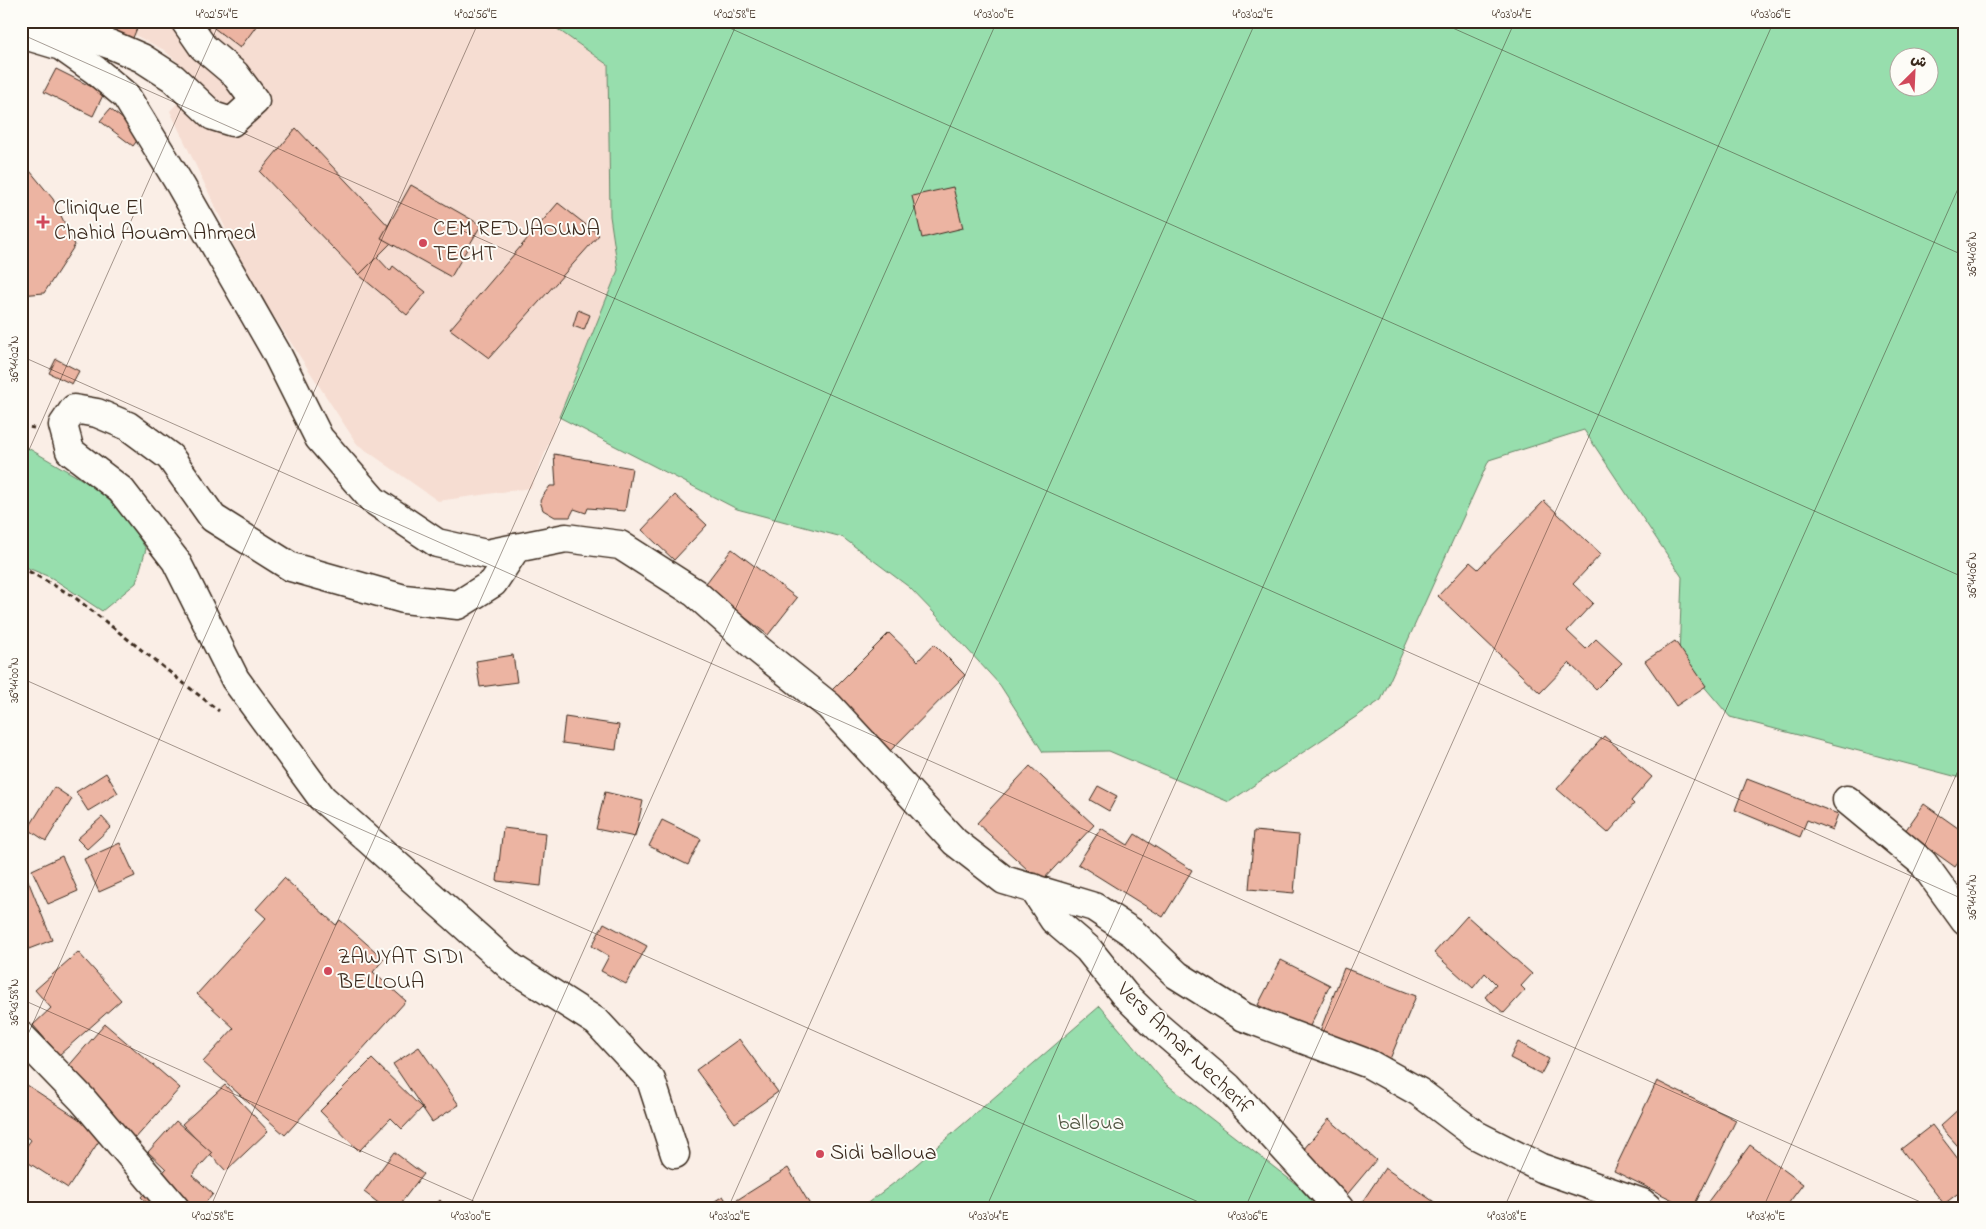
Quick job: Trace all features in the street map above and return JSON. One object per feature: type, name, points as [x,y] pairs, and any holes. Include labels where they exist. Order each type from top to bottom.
[{"type":"street","points":[[32,37],[65,29],[112,45],[142,58],[173,78],[213,116],[232,122],[254,101],[235,74],[203,47],[185,21]]},
{"type":"street","points":[[32,37],[61,46],[95,70],[126,96],[182,186],[271,343],[319,438],[373,500],[438,543],[486,554],[566,538],[620,545],[695,593],[759,650],[829,706],[955,842],[1004,880],[1094,907],[1132,933],[1177,975],[1244,1017],[1369,1064],[1419,1092],[1476,1135],[1541,1168],[1642,1203],[1648,1208]]},
{"type":"street","points":[[516,548],[493,583],[458,605],[404,599],[291,567],[283,562],[213,518],[170,457],[128,426],[97,414],[74,409],[63,426],[70,451],[122,490],[176,561],[235,679],[322,798],[511,967],[597,1022],[651,1080],[675,1154]]},
{"type":"street","points":[[1846,800],[1923,863],[1965,921]]},
{"type":"street","name":"Vers Annar Necherif","points":[[1033,888],[1054,920],[1088,949],[1124,994],[1158,1027],[1228,1087],[1339,1208]]},
{"type":"street","points":[[21,1036],[82,1099],[175,1208]]},
{"type":"path","points":[[21,567],[73,596],[224,715]]},
{"type":"shaded area","name":"CEM REDJAOUNA TECHT","points":[[107,21],[546,21],[608,65],[610,216],[618,270],[531,488],[438,501],[357,444],[250,280],[170,111],[198,81],[164,50]]},
{"type":"green space","points":[[546,21],[1965,21],[1965,779],[1730,717],[1679,657],[1682,577],[1584,430],[1489,460],[1381,700],[1229,802],[1109,751],[1043,752],[1000,685],[936,615],[909,587],[842,537],[737,509],[559,417],[618,270],[610,216],[608,65]]},
{"type":"green space","points":[[21,444],[93,486],[123,513],[146,549],[136,583],[102,611],[52,578],[21,565]]},
{"type":"green space","name":"balloua","points":[[1100,1006],[1165,1083],[1297,1185],[1318,1208],[861,1208],[902,1177]]},
{"type":"building","points":[[75,21],[140,21],[130,45]]},
{"type":"building","points":[[205,21],[260,21],[240,48]]},
{"type":"building","points":[[56,69],[104,93],[93,116],[44,92]]},
{"type":"building","points":[[110,109],[142,134],[133,146],[100,121]]},
{"type":"building","points":[[296,128],[398,236],[359,275],[260,172]]},
{"type":"building","name":"Clinique El Chahid Aouam Ahmed","points":[[21,160],[53,199],[75,245],[44,293],[21,295]]},
{"type":"building","points":[[411,185],[481,225],[451,277],[381,238]]},
{"type":"building","points":[[953,187],[963,228],[922,238],[912,196]]},
{"type":"building","points":[[558,203],[599,235],[489,358],[450,329]]},
{"type":"building","points":[[377,257],[390,271],[393,266],[426,292],[407,315],[359,275]]},
{"type":"building","points":[[578,310],[590,315],[584,330],[573,326]]},
{"type":"building","points":[[56,359],[79,371],[72,384],[49,373]]},
{"type":"building","points":[[554,454],[632,468],[625,511],[588,508],[586,513],[574,509],[570,517],[555,517],[543,510],[540,501],[542,497],[550,486],[556,486]]},
{"type":"building","points":[[675,495],[707,525],[674,560],[642,530]]},
{"type":"building","points":[[1544,501],[1601,554],[1573,584],[1593,603],[1567,631],[1586,649],[1596,639],[1622,663],[1596,689],[1569,663],[1540,693],[1438,596],[1470,562],[1478,569]]},
{"type":"building","points":[[732,549],[797,598],[768,635],[704,586]]},
{"type":"building","points":[[889,633],[918,661],[934,644],[965,675],[889,752],[830,692]]},
{"type":"building","points":[[1675,641],[1706,686],[1676,706],[1645,661]]},
{"type":"building","points":[[513,655],[517,682],[480,687],[476,661]]},
{"type":"building","points":[[565,717],[619,725],[616,750],[562,743]]},
{"type":"building","points":[[1604,736],[1652,777],[1631,801],[1634,804],[1608,833],[1557,789]]},
{"type":"building","points":[[1030,766],[1094,825],[1041,882],[977,823]]},
{"type":"building","points":[[106,773],[118,793],[88,811],[76,792]]},
{"type":"building","points":[[1747,779],[1838,814],[1832,830],[1807,820],[1800,837],[1735,810]]},
{"type":"building","points":[[1098,786],[1117,796],[1109,811],[1090,800]]},
{"type":"building","points":[[54,787],[72,799],[46,841],[28,829]]},
{"type":"building","points":[[605,792],[643,801],[635,837],[596,829]]},
{"type":"building","points":[[1924,804],[1965,833],[1965,853],[1955,867],[1905,831]]},
{"type":"building","points":[[102,817],[111,827],[87,849],[77,839]]},
{"type":"building","points":[[662,820],[701,839],[688,865],[649,846]]},
{"type":"building","points":[[503,828],[546,833],[541,886],[497,881]]},
{"type":"building","points":[[1101,828],[1128,845],[1135,834],[1192,870],[1163,917],[1078,864]]},
{"type":"building","points":[[1254,831],[1299,835],[1294,893],[1249,889]]},
{"type":"building","points":[[120,843],[135,876],[99,892],[84,859]]},
{"type":"building","points":[[62,856],[78,891],[48,904],[32,870]]},
{"type":"building","points":[[27,878],[52,940],[21,952],[21,880]]},
{"type":"building","name":"ZAWYAT SIDI BELLOUA","points":[[284,878],[336,925],[340,920],[384,959],[373,972],[406,1001],[285,1135],[203,1062],[234,1028],[197,994],[266,918],[256,909]]},
{"type":"building","points":[[1467,916],[1532,974],[1521,986],[1525,990],[1504,1013],[1485,997],[1496,984],[1485,973],[1473,988],[1434,953]]},
{"type":"building","points":[[604,923],[647,946],[626,984],[601,971],[609,956],[592,946]]},
{"type":"building","points":[[78,952],[121,1000],[59,1055],[33,1025],[51,1008],[35,990]]},
{"type":"building","points":[[1281,960],[1330,985],[1308,1030],[1258,1005]]},
{"type":"building","points":[[1344,968],[1416,996],[1390,1059],[1320,1031]]},
{"type":"building","points":[[105,1024],[180,1088],[134,1140],[60,1076]]},
{"type":"building","points":[[739,1039],[778,1092],[735,1123],[696,1070]]},
{"type":"building","points":[[1518,1042],[1549,1059],[1541,1074],[1510,1058]]},
{"type":"building","points":[[419,1047],[459,1105],[432,1122],[393,1064]]},
{"type":"building","points":[[372,1059],[422,1108],[402,1129],[391,1118],[359,1151],[320,1111]]},
{"type":"building","points":[[21,1081],[103,1135],[68,1188],[21,1158],[21,1154],[31,1140],[21,1134]]},
{"type":"building","points":[[1657,1081],[1736,1120],[1693,1208],[1689,1208],[1614,1171]]},
{"type":"building","points":[[225,1085],[268,1131],[226,1171],[182,1124]]},
{"type":"building","points":[[1962,1106],[1965,1109],[1965,1154],[1940,1126]]},
{"type":"building","points":[[1329,1119],[1376,1160],[1345,1197],[1298,1156]]},
{"type":"building","points":[[176,1121],[212,1153],[192,1175],[213,1194],[201,1208],[153,1208],[141,1197],[166,1169],[148,1152]]},
{"type":"building","points":[[1932,1125],[1965,1168],[1965,1188],[1944,1204],[1901,1149]]},
{"type":"building","points":[[1750,1145],[1803,1184],[1785,1208],[1704,1207]]},
{"type":"building","points":[[394,1152],[423,1174],[397,1208],[385,1208],[364,1192]]},
{"type":"building","points":[[788,1168],[812,1208],[704,1208],[723,1196],[729,1205]]},
{"type":"building","points":[[1385,1168],[1443,1208],[1358,1208]]},
{"type":"building","points":[[440,1200],[447,1208],[431,1208]]},
{"type":"place","name":"Clinique El Chahid Aouam Ahmed","points":[[43,222]]},
{"type":"place","name":"CEM REDJAOUNA TECHT","points":[[423,243]]},
{"type":"place","name":"ZAWYAT SIDI BELLOUA","points":[[328,971]]},
{"type":"place","name":"Sidi balloua","points":[[820,1154]]}]
